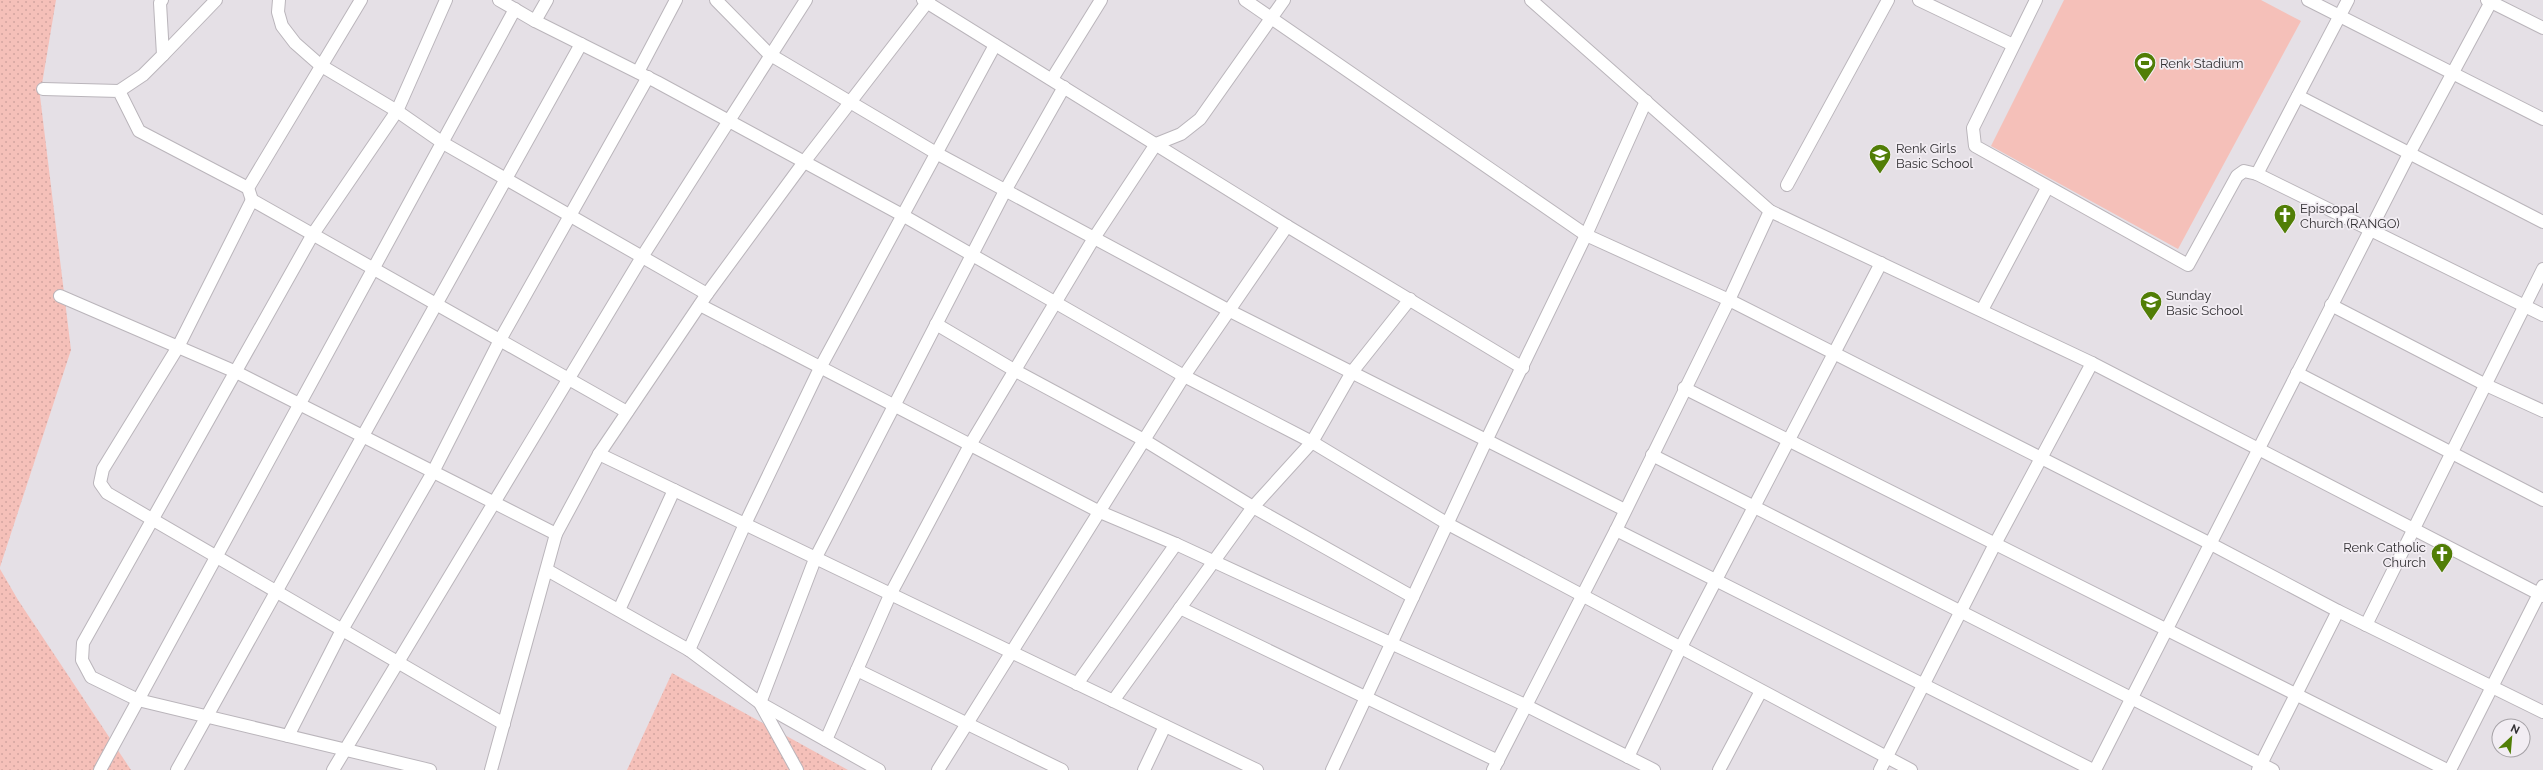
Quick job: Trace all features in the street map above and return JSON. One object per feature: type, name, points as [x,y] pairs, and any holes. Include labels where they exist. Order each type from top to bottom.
[{"type":"street","points":[[162,0],[160,3],[163,55]]},
{"type":"street","points":[[43,89],[119,91],[143,75],[216,0]]},
{"type":"street","points":[[279,0],[278,12],[282,26],[295,43],[320,65],[397,111],[444,143],[708,294]]},
{"type":"street","points":[[248,188],[320,65],[361,0]]},
{"type":"street","points":[[430,770],[138,700],[91,677],[82,660],[83,643],[313,234],[397,111],[446,0]]},
{"type":"street","points":[[499,0],[535,21],[643,75],[904,216],[1184,376],[1312,442],[1448,524],[1580,596],[1911,770]]},
{"type":"street","points":[[535,21],[547,0]]},
{"type":"street","points":[[288,736],[342,630],[433,472],[500,340],[570,216],[643,75],[676,0]]},
{"type":"street","points":[[716,0],[769,54],[848,103],[936,153],[1228,310],[1486,441],[1626,510]]},
{"type":"street","points":[[333,770],[642,257],[769,54],[806,0]]},
{"type":"street","points":[[1052,79],[1101,0]]},
{"type":"street","points":[[1245,0],[1586,235],[1729,300],[2209,543],[2338,611],[2543,712]]},
{"type":"street","points":[[826,740],[890,596],[970,445],[1055,301],[1094,238],[1156,144],[1181,134],[1200,119],[1284,0]]},
{"type":"street","points":[[1531,0],[1770,211],[2092,363],[2414,529],[2542,592],[2449,770],[1684,388]]},
{"type":"street","points":[[1787,185],[1888,0]]},
{"type":"street","points":[[1918,0],[2013,45]]},
{"type":"street","points":[[2036,0],[1973,128],[1975,146],[2047,188],[2188,265],[2236,176],[2244,171],[2257,174],[2543,315]]},
{"type":"street","points":[[2308,0],[2543,119]]},
{"type":"street","points":[[2257,174],[2348,0]]},
{"type":"street","points":[[491,770],[556,534],[599,454],[700,305],[804,162],[926,1],[1287,226],[1523,368]]},
{"type":"street","points":[[1616,530],[2094,770],[2331,305],[2409,154],[2454,73],[2490,1],[2543,28]]},
{"type":"street","points":[[100,770],[444,143],[515,9]]},
{"type":"street","points":[[181,769],[207,716],[581,44]]},
{"type":"street","points":[[689,650],[745,524],[820,368],[904,216],[995,44]]},
{"type":"street","points":[[797,770],[760,703],[815,559],[1005,191],[1064,87]]},
{"type":"street","points":[[119,91],[139,131],[248,188],[252,200],[628,412]]},
{"type":"street","points":[[2298,96],[2543,222]]},
{"type":"street","points":[[1332,770],[1486,441],[1523,368],[1586,235],[1646,101]]},
{"type":"street","points":[[1982,310],[2047,188]]},
{"type":"street","points":[[252,200],[178,347],[103,469],[100,483],[107,493],[152,520],[504,724]]},
{"type":"street","points":[[1180,608],[1367,698],[1495,765],[1580,596],[1626,510],[1684,388],[1729,300],[1770,211]]},
{"type":"street","points":[[938,770],[1184,376],[1287,226]]},
{"type":"street","points":[[1628,757],[1680,649],[1835,354],[1881,263]]},
{"type":"street","points":[[2366,625],[2543,269]]},
{"type":"street","points":[[60,296],[236,372],[556,534]]},
{"type":"street","points":[[1114,701],[1253,507],[1312,442],[1352,372],[1410,299]]},
{"type":"street","points":[[700,305],[1100,512],[1176,544],[1213,563],[1525,705],[1654,770]]},
{"type":"street","points":[[2331,305],[2486,385],[2543,411]]},
{"type":"street","points":[[936,324],[1014,370],[1144,440],[1253,507],[1413,597]]},
{"type":"street","points":[[1880,770],[1960,611],[2092,363]]},
{"type":"street","points":[[2297,373],[2543,500]]},
{"type":"street","points":[[599,454],[890,596],[1257,770]]},
{"type":"street","points":[[1652,455],[2131,698],[2260,767],[2273,770]]},
{"type":"street","points":[[618,610],[674,490]]},
{"type":"street","points":[[1077,684],[1176,544]]},
{"type":"street","points":[[547,570],[689,650],[760,703],[879,770]]},
{"type":"street","points":[[2260,767],[2338,611]]},
{"type":"street","points":[[857,670],[966,725],[1062,770]]},
{"type":"street","points":[[1719,770],[1761,691]]},
{"type":"street","points":[[1144,770],[1165,726]]},
{"type":"shaded area","points":[[0,0],[56,0],[40,96],[71,350],[0,567]]},
{"type":"shaded area","name":"Renk Stadium","points":[[2064,0],[2261,0],[2301,21],[2178,249],[1991,146]]},
{"type":"shaded area","points":[[0,569],[18,600],[131,770],[0,770]]},
{"type":"shaded area","points":[[672,673],[848,770],[627,770]]},
{"type":"place","name":"Renk Stadium","points":[[2145,82]]},
{"type":"place","name":"Renk Girls Basic School","points":[[1880,174]]},
{"type":"place","name":"Episcopal Church (RANGO)","points":[[2285,234]]},
{"type":"place","name":"Sunday Basic School","points":[[2151,322]]},
{"type":"place","name":"Renk Catholic Church","points":[[2442,574]]}]
